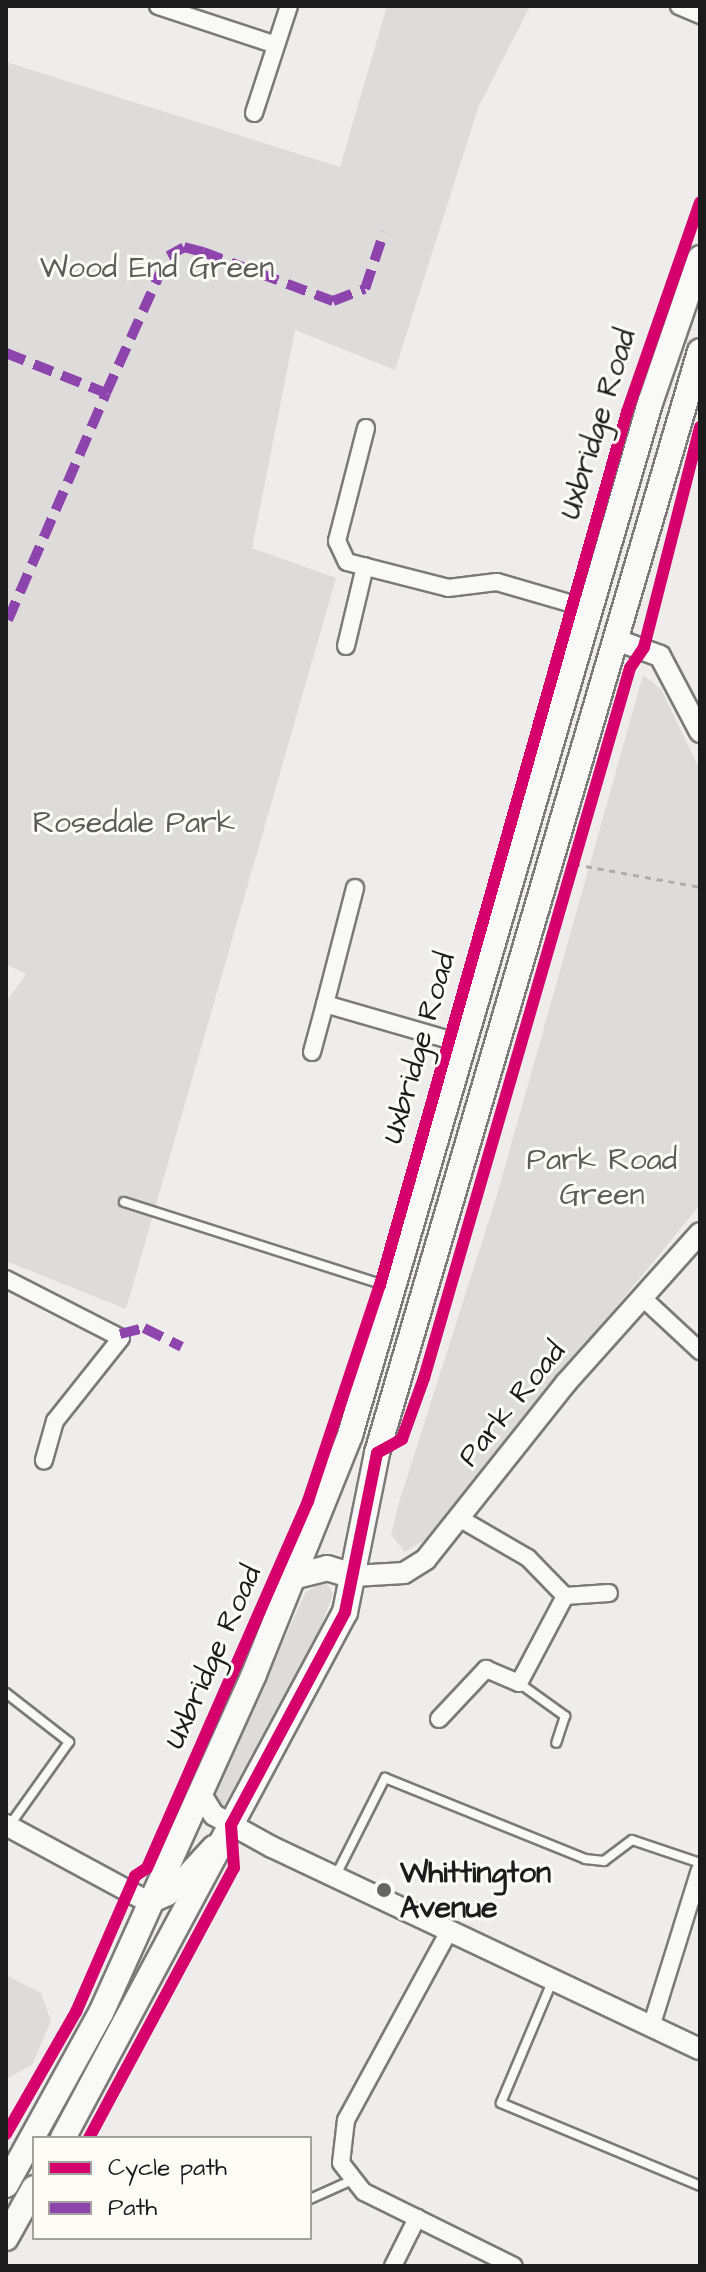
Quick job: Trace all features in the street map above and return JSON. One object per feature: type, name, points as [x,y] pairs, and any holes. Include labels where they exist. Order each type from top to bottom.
[{"type":"main road","name":"Uxbridge Road","points":[[33,2136],[101,2013],[296,1576],[398,1288],[590,609],[700,258]]},
{"type":"main road","points":[[64,2136],[231,1825],[323,1663],[354,1576],[377,1453],[449,1226],[614,639],[700,351]]},
{"type":"main road","name":"Uxbridge Road","points":[[296,1576],[327,1568],[354,1576]]},
{"type":"main road","name":"Uxbridge Road","points":[[6,2185],[32,2138]]},
{"type":"main road","points":[[6,2238],[32,2192]]},
{"type":"street","points":[[158,6],[276,45]]},
{"type":"street","points":[[254,113],[289,6]]},
{"type":"street","points":[[679,6],[700,15]]},
{"type":"street","points":[[366,428],[337,541],[347,562],[448,588],[497,582],[590,609]]},
{"type":"street","points":[[346,646],[365,566]]},
{"type":"street","points":[[614,639],[660,656],[692,700],[700,732]]},
{"type":"street","points":[[312,1052],[355,888]]},
{"type":"street","points":[[325,1004],[467,1045]]},
{"type":"street","name":"Park Road","points":[[354,1576],[414,1569],[700,1233]]},
{"type":"street","points":[[6,1279],[121,1338],[55,1421],[44,1460]]},
{"type":"street","points":[[643,1298],[700,1351]]},
{"type":"street","points":[[459,1518],[528,1558],[565,1596],[609,1593]]},
{"type":"street","points":[[439,1719],[486,1669],[519,1683],[565,1596]]},
{"type":"street","points":[[200,1793],[231,1825],[335,1879],[700,2049]]},
{"type":"street","points":[[8,1826],[150,1903],[183,1881],[231,1825]]},
{"type":"street","points":[[651,2027],[700,1870]]},
{"type":"street","points":[[448,1933],[346,2120],[339,2152],[350,2181],[514,2266]]},
{"type":"street","points":[[393,2266],[417,2218]]},
{"type":"lane","points":[[124,1202],[398,1288]]},
{"type":"lane","points":[[519,1683],[565,1716],[556,1743]]},
{"type":"lane","points":[[6,1693],[69,1742],[8,1826]]},
{"type":"lane","points":[[335,1879],[385,1778],[585,1859],[604,1861],[632,1840],[700,1863]]},
{"type":"lane","points":[[552,1982],[501,2103],[700,2186]]},
{"type":"lane","points":[[312,2198],[350,2181]]},
{"type":"path","points":[[568,878],[577,848]]},
{"type":"path","points":[[572,864],[700,887]]},
{"type":"green space","points":[[387,6],[530,6],[478,108],[395,370],[295,330],[252,548],[336,578],[126,1309],[6,1261],[6,1002],[26,974],[6,964],[6,62],[340,167]]},
{"type":"green space","name":"Park Road Green","points":[[643,675],[661,689],[700,770],[700,1205],[426,1539],[405,1552],[391,1535],[397,1509],[497,1195]]},
{"type":"green space","points":[[325,1580],[333,1594],[313,1648],[221,1810],[215,1795],[305,1593]]},
{"type":"green space","points":[[6,1975],[41,1993],[51,2021],[32,2065],[6,2079]]},
{"type":"marked path","points":[[6,353],[106,393],[168,256],[184,247],[203,252],[333,301],[365,289],[384,232]]},
{"type":"marked path","points":[[8,620],[106,393]]},
{"type":"marked path","points":[[120,1334],[144,1328],[182,1347]]},
{"type":"cycle path","points":[[6,2134],[76,2012],[135,1876],[147,1868],[308,1501],[380,1285],[627,412],[700,202]]},
{"type":"cycle path","points":[[90,2136],[234,1868],[231,1825],[345,1612],[377,1453],[402,1439],[424,1378],[630,668],[644,647],[700,427]]},
{"type":"place","name":"Whittington Avenue","points":[[384,1890]]},
{"type":"park label","name":"Wood End Green","points":[[157,268]]},
{"type":"park label","name":"Rosedale Park","points":[[134,823]]}]
